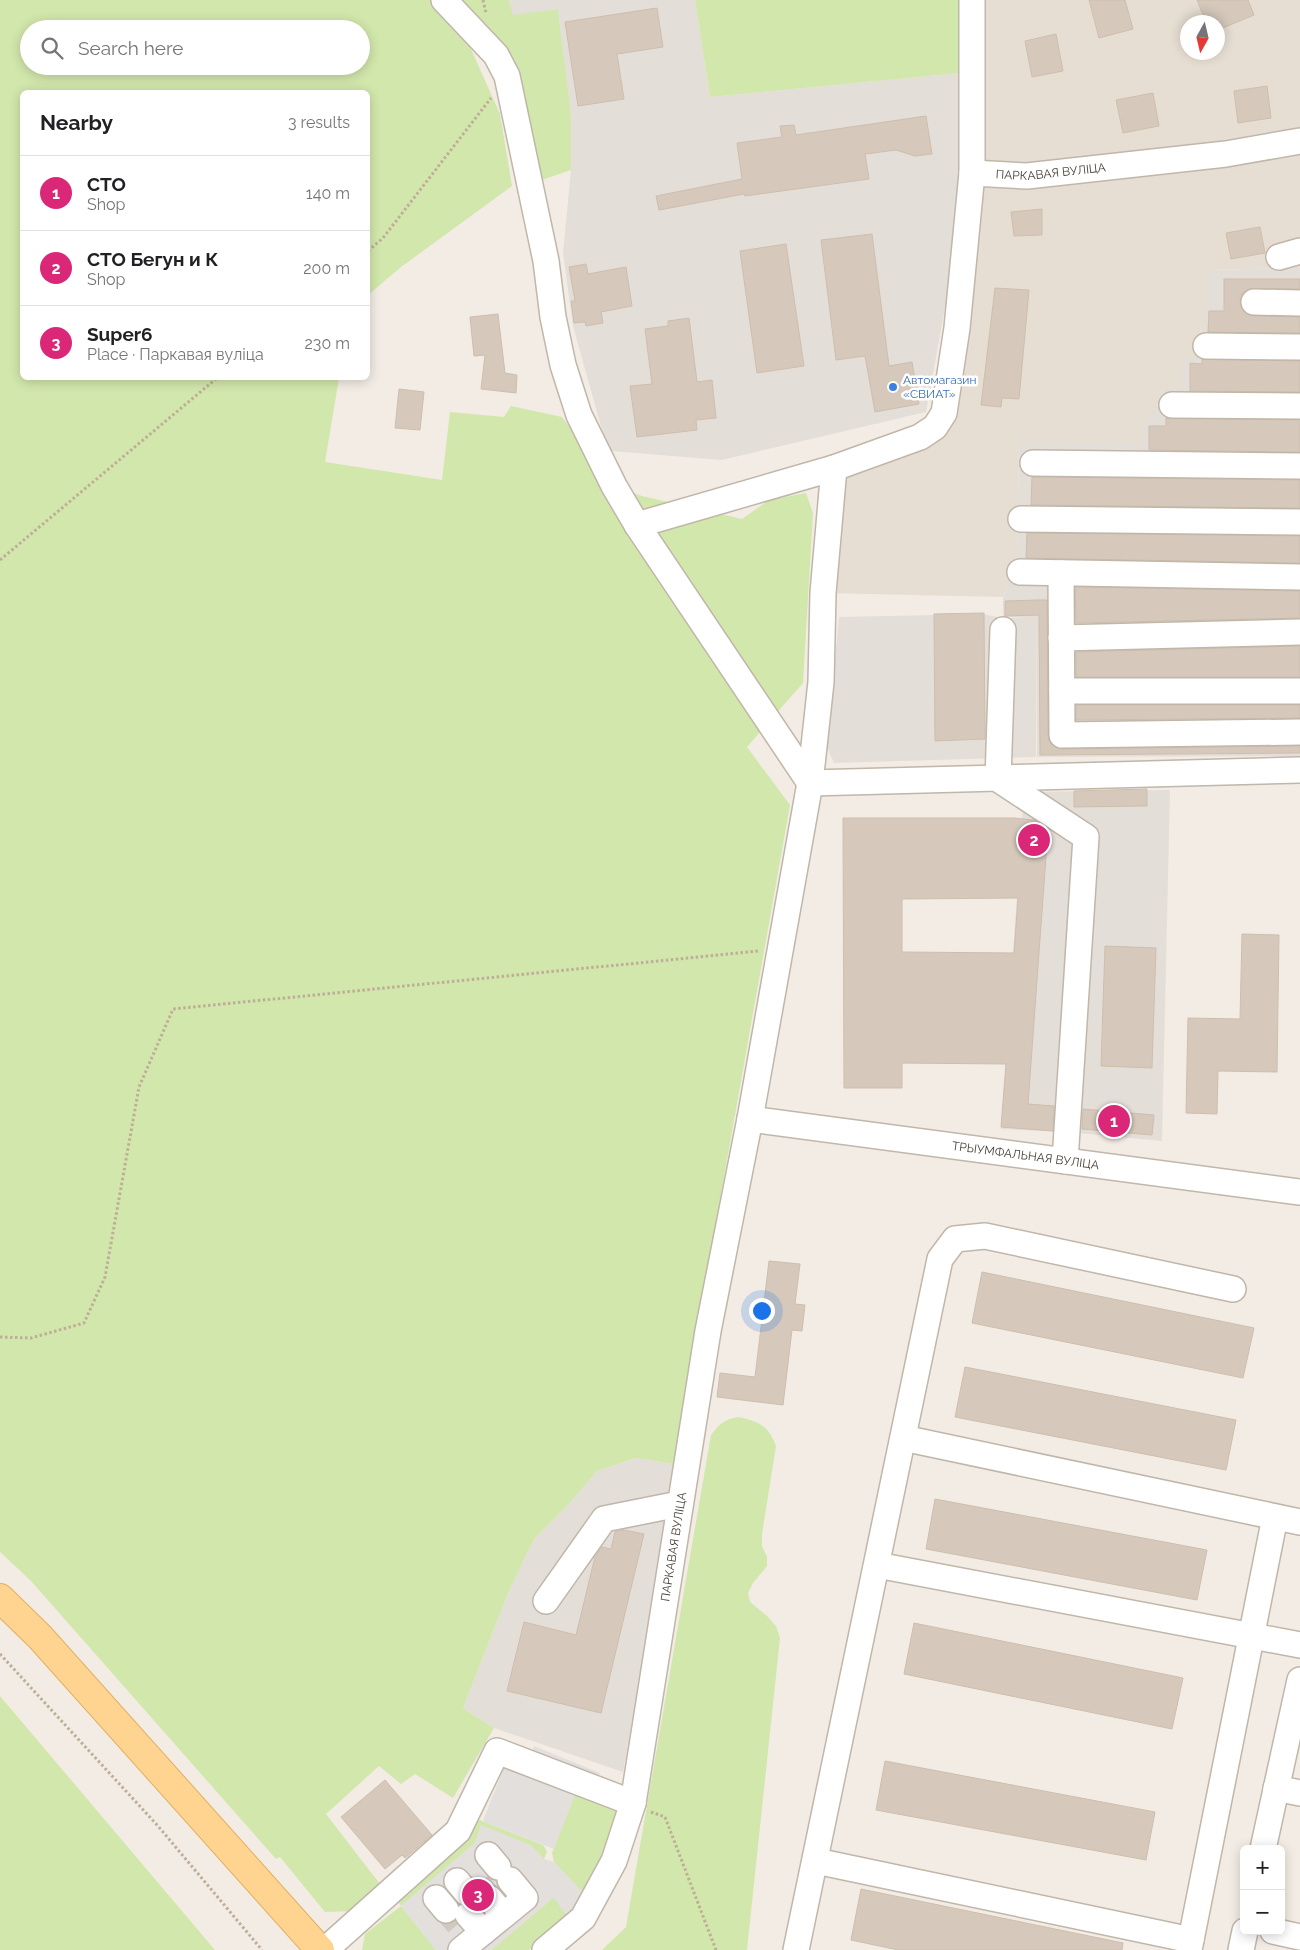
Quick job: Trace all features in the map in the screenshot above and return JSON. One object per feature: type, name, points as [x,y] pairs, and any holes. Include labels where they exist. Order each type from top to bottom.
[{"type":"main road","points":[[0,1598],[40,1637],[111,1715],[320,1950]]},
{"type":"street","points":[[444,0],[496,55],[507,76],[546,261],[553,317],[563,365],[582,422],[614,486],[637,525],[810,783],[1300,770]]},
{"type":"street","points":[[637,525],[834,468],[920,437],[935,427],[944,413],[957,328],[972,172],[972,0]]},
{"type":"street","name":"ПАРКАВАЯ ВУЛІЦА","points":[[972,172],[1027,176],[1226,154],[1300,142]]},
{"type":"street","points":[[1254,302],[1300,302]]},
{"type":"street","points":[[1206,346],[1300,347]]},
{"type":"street","points":[[1172,405],[1300,406]]},
{"type":"street","points":[[1033,463],[1300,466]]},
{"type":"street","name":"ПАРКАВАЯ ВУЛІЦА","points":[[546,1950],[583,1918],[614,1861],[633,1804],[679,1504],[708,1331],[750,1119],[810,783],[821,682],[824,593],[834,468]]},
{"type":"street","points":[[1021,519],[1300,522]]},
{"type":"street","points":[[1020,572],[1300,577]]},
{"type":"street","points":[[1060,573],[1062,734],[1300,732]]},
{"type":"street","points":[[998,779],[1003,630]]},
{"type":"street","points":[[1061,638],[1300,632]]},
{"type":"street","points":[[1062,691],[1300,691]]},
{"type":"street","points":[[998,779],[1086,837],[1065,1161]]},
{"type":"street","name":"ТРЫУМФАЛЬНАЯ ВУЛІЦА","points":[[750,1119],[1300,1192]]},
{"type":"street","points":[[796,1950],[816,1862],[940,1259],[955,1239],[986,1236],[1233,1289]]},
{"type":"street","points":[[903,1438],[1300,1522]]},
{"type":"street","points":[[546,1601],[604,1519],[679,1504]]},
{"type":"street","points":[[816,1862],[1190,1945],[1275,1517]]},
{"type":"street","points":[[877,1565],[1300,1645]]},
{"type":"street","points":[[1264,1845],[1300,1680]]},
{"type":"street","points":[[325,1950],[458,1831],[497,1751],[633,1804]]},
{"type":"street","points":[[1276,1788],[1300,1793]]},
{"type":"street","points":[[1285,1934],[1300,1937]]},
{"type":"street","points":[[1240,1950],[1244,1935]]},
{"type":"path","points":[[370,249],[383,238],[507,76]]},
{"type":"path","points":[[0,560],[215,380]]},
{"type":"path","points":[[0,1337],[30,1338],[84,1323],[105,1277],[139,1087],[173,1009],[780,948]]},
{"type":"path","points":[[0,1654],[158,1826],[262,1950]]},
{"type":"path","points":[[633,1804],[665,1817],[716,1950]]},
{"type":"shaded area","points":[[509,0],[695,0],[710,97],[960,73],[960,176],[956,247],[926,412],[722,460],[611,451],[602,430],[573,326],[563,253],[571,170],[571,115],[558,9],[513,16]]},
{"type":"shaded area","points":[[972,0],[1300,0],[1300,268],[1206,270],[1206,325],[1201,326],[1199,357],[1182,387],[1162,408],[1144,443],[1019,442],[1017,552],[1003,597],[824,593],[834,468],[944,413]]},
{"type":"shaded area","points":[[1300,268],[1300,756],[1037,757],[1037,617],[1036,757],[834,763],[827,747],[839,617],[982,614],[1002,618],[1028,618],[1003,617],[1003,597],[1017,552],[1019,441],[1144,443],[1143,426],[1153,409],[1162,408],[1162,386],[1182,387],[1182,358],[1199,357],[1201,326],[1206,325],[1206,270]]},
{"type":"shaded area","points":[[1170,790],[1162,1141],[1066,1132],[1001,1129],[1024,792]]},
{"type":"shaded area","points":[[637,1458],[678,1465],[623,1772],[494,1728],[463,1708],[509,1591],[534,1539],[568,1505],[597,1471]]},
{"type":"shaded area","points":[[534,1746],[600,1773],[589,1800],[575,1794],[554,1849],[483,1821],[512,1747],[530,1755]]},
{"type":"shaded area","points":[[481,1825],[530,1845],[544,1859],[554,1862],[589,1899],[565,1920],[565,1913],[554,1897],[491,1950],[436,1950],[401,1906],[475,1843]]},
{"type":"green space","points":[[0,0],[432,0],[436,11],[470,47],[500,114],[512,186],[401,267],[370,293],[370,90],[20,90],[20,380],[339,380],[325,462],[442,480],[450,412],[504,417],[511,406],[562,417],[614,486],[642,496],[742,519],[769,500],[806,493],[813,513],[803,683],[747,747],[790,805],[673,1464],[636,1458],[597,1471],[568,1505],[534,1539],[509,1591],[463,1708],[494,1728],[453,1798],[415,1774],[401,1784],[379,1766],[326,1814],[383,1888],[354,1911],[325,1912],[280,1857],[276,1859],[31,1581],[0,1552]]},
{"type":"green space","points":[[444,0],[509,0],[513,15],[558,9],[571,114],[571,170],[530,184],[507,76]]},
{"type":"green space","points":[[695,0],[972,0],[960,73],[710,97]]},
{"type":"green space","points":[[738,1417],[762,1425],[770,1434],[776,1446],[762,1534],[762,1546],[767,1557],[767,1566],[753,1583],[748,1593],[750,1602],[776,1626],[780,1638],[747,1950],[602,1950],[626,1927],[711,1435],[729,1419]]},
{"type":"green space","points":[[0,1696],[215,1950],[0,1950]]},
{"type":"green space","points":[[575,1794],[615,1808],[618,1816],[585,1895],[554,1862],[552,1853]]},
{"type":"green space","points":[[472,1817],[543,1845],[547,1851],[544,1859],[530,1845],[481,1826],[475,1843],[401,1906],[396,1899]]},
{"type":"green space","points":[[554,1897],[565,1913],[565,1920],[561,1927],[529,1950],[491,1950]]},
{"type":"green space","points":[[401,1906],[436,1950],[362,1950],[365,1934]]},
{"type":"building","points":[[1089,0],[1125,0],[1133,29],[1099,38]]},
{"type":"building","points":[[1197,0],[1248,0],[1254,15],[1225,27],[1225,15],[1203,15]]},
{"type":"building","points":[[657,8],[663,47],[617,54],[624,99],[578,106],[565,22]]},
{"type":"building","points":[[1056,34],[1063,71],[1032,77],[1025,41]]},
{"type":"building","points":[[1267,86],[1271,118],[1238,123],[1234,91]]},
{"type":"building","points":[[1153,93],[1159,126],[1123,133],[1116,100]]},
{"type":"building","points":[[926,116],[932,154],[915,156],[896,150],[865,154],[869,179],[745,196],[744,194],[659,210],[656,196],[742,179],[737,143],[782,137],[780,126],[794,125],[796,135]]},
{"type":"building","points":[[1042,209],[1042,235],[1014,236],[1011,212]]},
{"type":"building","points":[[1260,227],[1265,253],[1231,259],[1226,233]]},
{"type":"building","points":[[872,234],[889,366],[912,362],[919,404],[875,412],[865,356],[836,360],[821,240]]},
{"type":"building","points":[[786,244],[804,366],[757,373],[740,251]]},
{"type":"building","points":[[586,264],[588,274],[626,267],[632,306],[601,312],[603,323],[586,326],[585,322],[574,323],[571,301],[575,301],[569,267]]},
{"type":"building","points":[[1224,279],[1300,279],[1300,289],[1248,289],[1242,294],[1240,302],[1242,309],[1253,316],[1300,317],[1300,333],[1208,332],[1209,311],[1224,311]]},
{"type":"building","points":[[995,288],[1029,290],[1019,399],[1002,398],[1001,407],[981,405]]},
{"type":"building","points":[[498,314],[505,373],[517,375],[516,393],[481,389],[485,355],[474,356],[470,317]]},
{"type":"building","points":[[689,318],[697,382],[712,380],[716,418],[696,420],[697,430],[637,437],[630,386],[652,384],[645,329],[668,326],[668,321]]},
{"type":"building","points":[[1202,359],[1300,361],[1300,392],[1190,391],[1190,363],[1202,364]]},
{"type":"building","points":[[399,389],[424,392],[420,430],[395,428]]},
{"type":"building","points":[[1166,418],[1300,420],[1300,452],[1149,450],[1149,426],[1166,426]]},
{"type":"building","points":[[1032,477],[1300,480],[1300,508],[1031,505]]},
{"type":"building","points":[[1027,533],[1300,536],[1300,563],[1026,558]]},
{"type":"building","points":[[1075,587],[1300,591],[1300,618],[1076,623]]},
{"type":"building","points":[[1047,600],[1048,735],[1049,742],[1055,747],[1062,749],[1300,746],[1300,753],[1040,755],[1039,615],[1005,616],[1005,601]]},
{"type":"building","points":[[984,613],[985,739],[935,741],[934,614]]},
{"type":"building","points":[[1300,646],[1300,677],[1076,677],[1076,652]]},
{"type":"building","points":[[1076,705],[1300,705],[1300,718],[1076,720]]},
{"type":"building","points":[[1147,789],[1147,806],[1074,807],[1074,791]]},
{"type":"building","points":[[843,818],[1014,818],[1034,820],[1048,829],[1028,1104],[1054,1106],[1053,1131],[1001,1127],[1006,1064],[902,1063],[902,1088],[844,1088]],"holes":[[[1018,898],[1014,953],[902,952],[902,899]]]},
{"type":"building","points":[[1242,934],[1279,935],[1277,1072],[1218,1071],[1217,1114],[1186,1113],[1188,1018],[1240,1019]]},
{"type":"building","points":[[1105,946],[1156,948],[1152,1068],[1101,1066]]},
{"type":"building","points":[[1083,1109],[1154,1115],[1152,1135],[1082,1129]]},
{"type":"building","points":[[769,1261],[800,1264],[795,1304],[805,1305],[802,1331],[792,1330],[783,1405],[717,1397],[720,1373],[755,1377]]},
{"type":"building","points":[[982,1272],[1254,1328],[1243,1378],[972,1323]]},
{"type":"building","points":[[965,1367],[1236,1420],[1226,1470],[955,1417]]},
{"type":"building","points":[[935,1499],[1207,1550],[1197,1600],[926,1549]]},
{"type":"building","points":[[624,1530],[644,1534],[601,1713],[507,1691],[524,1622],[576,1635],[595,1557],[602,1547],[611,1549],[615,1532]]},
{"type":"building","points":[[914,1623],[1183,1678],[1172,1729],[904,1674]]},
{"type":"building","points":[[885,1761],[1155,1812],[1146,1860],[876,1810]]},
{"type":"building","points":[[385,1780],[432,1835],[405,1858],[402,1855],[385,1869],[341,1817]]},
{"type":"building","points":[[861,1889],[1123,1943],[1122,1950],[898,1950],[851,1940]]},
{"type":"tunnel","points":[[478,1884],[489,1898]]},
{"type":"tunnel","points":[[446,1910],[458,1924]]},
{"type":"place","name":"Автомагазин «СВИАТ»","points":[[893,387]]},
{"type":"place","name":"СТО Бегун и К","points":[[1034,840]]},
{"type":"place","name":"СТО","points":[[1114,1121]]},
{"type":"place","name":"Super6","points":[[478,1895]]}]
